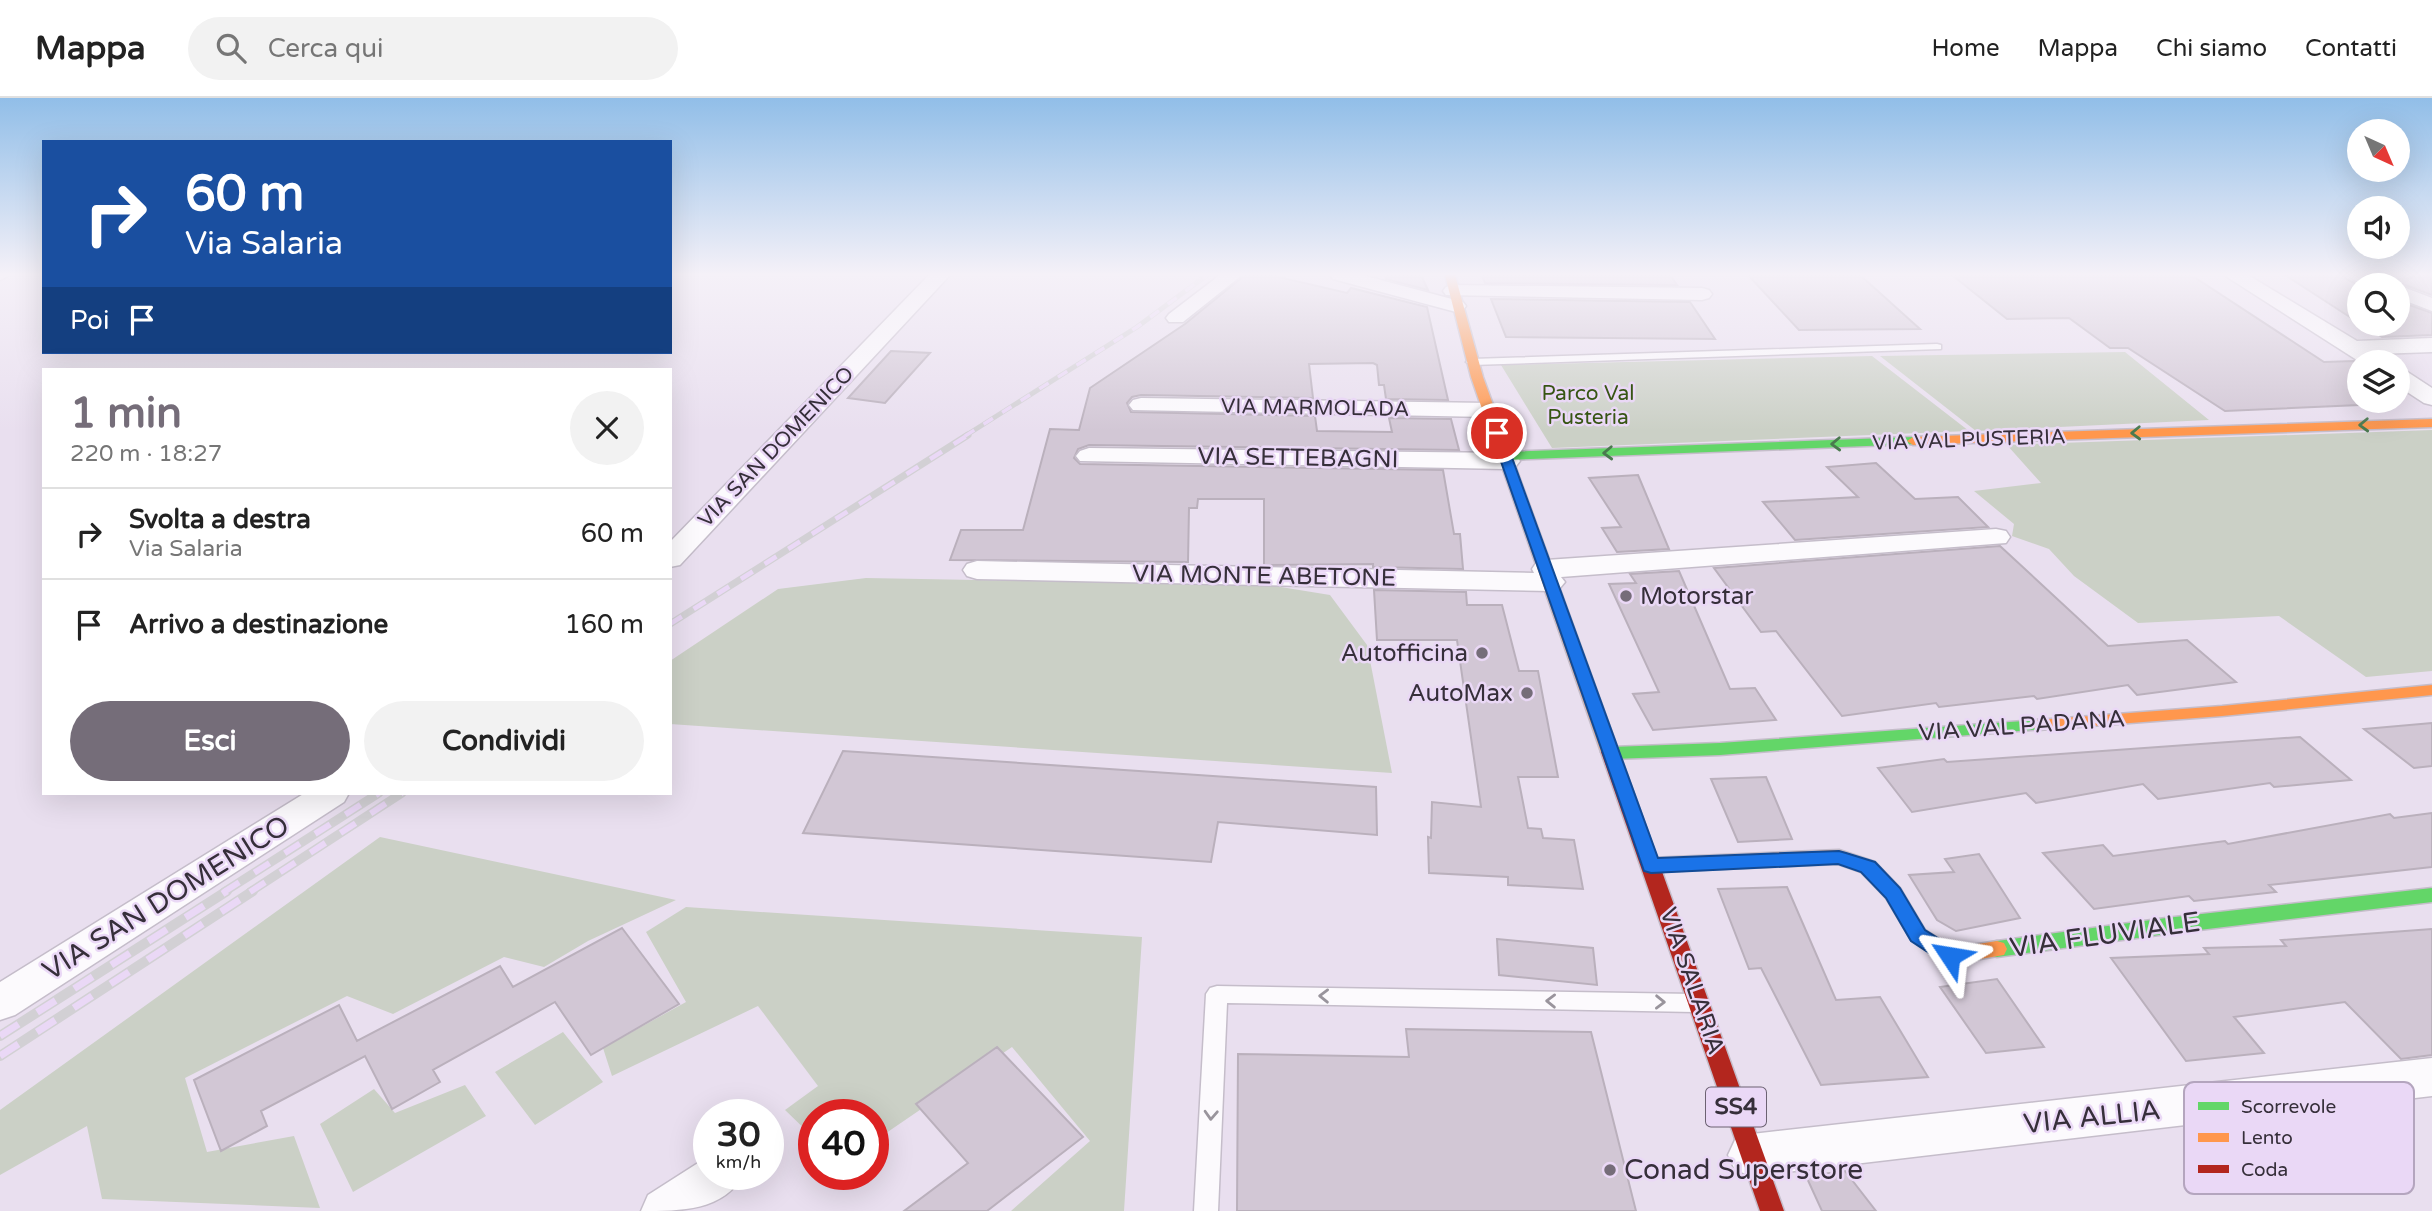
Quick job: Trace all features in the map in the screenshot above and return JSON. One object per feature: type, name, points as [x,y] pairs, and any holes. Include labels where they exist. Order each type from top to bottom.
[{"type":"street","name":"VIA SAN DOMENICO","points":[[672,557],[891,327]]},
{"type":"street","name":"VIA SALARIA","points":[[1463,327],[1488,410],[1612,753],[1772,1211]]},
{"type":"street","points":[[2319,327],[2356,350]]},
{"type":"street","points":[[2353,348],[2432,345]]},
{"type":"street","points":[[2410,384],[2432,398]]},
{"type":"street","name":"VIA MARMOLADA","points":[[1141,405],[1488,410]]},
{"type":"street","name":"VIA VAL PUSTERIA","points":[[1506,459],[2432,423]]},
{"type":"street","name":"VIA SETTEBAGNI","points":[[1088,456],[1506,459]]},
{"type":"street","name":"VIA MONTE ABETONE","points":[[977,570],[1548,575],[1996,537]]},
{"type":"street","name":"VIA VAL PADANA","points":[[1612,753],[1720,749],[2181,714],[2432,690]]},
{"type":"street","name":"VIA SAN DOMENICO","points":[[0,1003],[328,795]]},
{"type":"street","name":"VIA FLUVIALE","points":[[1651,866],[1839,858],[1868,867],[1893,893],[1918,935],[1950,956],[2166,926],[2432,895]]},
{"type":"street","name":"VIA ALLIA","points":[[2388,1082],[2432,1077]]},
{"type":"street","name":"VIA ALLIA","points":[[1752,1155],[2184,1105]]},
{"type":"street","points":[[665,1211],[696,1190]]},
{"type":"lane","points":[[1472,362],[1937,347]]},
{"type":"lane","points":[[1206,1211],[1217,995],[1700,1003]]},
{"type":"green space","points":[[2125,352],[2209,420],[1976,431],[1880,356]]},
{"type":"green space","name":"Parco Val Pusteria","points":[[1872,356],[1969,431],[1552,448],[1501,365]]},
{"type":"green space","points":[[2432,430],[2432,671],[2366,677],[2279,616],[2138,623],[2074,576],[2049,549],[2012,536],[2014,524],[1974,491],[2041,483],[2007,445]]},
{"type":"green space","points":[[866,578],[1269,585],[1330,595],[1367,645],[1392,773],[672,724],[672,660],[778,589]]},
{"type":"green space","points":[[380,837],[676,900],[588,941],[544,967],[504,957],[393,1014],[347,996],[185,1078],[207,1152],[294,1136],[320,1208],[102,1199],[87,1126],[0,1175],[0,1110]]},
{"type":"green space","points":[[686,907],[1142,937],[1124,1211],[1011,1211],[1090,1141],[1012,1047],[889,1131],[889,1099],[800,1099],[818,1086],[758,1006],[612,1076],[603,1048],[686,1002],[646,932]]},
{"type":"green space","points":[[563,1032],[603,1082],[535,1125],[495,1072]]},
{"type":"green space","points":[[465,1085],[486,1116],[353,1192],[320,1124],[374,1089],[395,1113]]},
{"type":"green space","points":[[798,1101],[798,1123],[785,1110]]},
{"type":"building","points":[[1181,327],[1432,327],[1448,400],[1386,399],[1384,385],[1379,385],[1377,365],[1373,363],[1309,364],[1313,398],[1141,395],[1132,397],[1127,403],[1131,412],[1315,416],[1317,431],[1392,432],[1389,418],[1451,419],[1459,450],[1089,445],[1078,449],[1074,458],[1080,464],[1443,470],[1454,534],[1460,534],[1463,569],[1373,567],[1373,564],[1264,565],[1264,499],[1198,499],[1197,508],[1189,508],[1188,562],[950,560],[961,530],[1023,530],[1050,429],[1079,430],[1090,388]]},
{"type":"building","points":[[1502,327],[1707,327],[1715,339],[1506,337]]},
{"type":"building","points":[[1796,327],[1920,329],[1799,330]]},
{"type":"building","points":[[2081,327],[2270,327],[2324,362],[2347,361],[2347,406],[2225,411],[2128,348],[2110,348]]},
{"type":"building","points":[[2410,327],[2432,327],[2432,335],[2410,336]]},
{"type":"building","points":[[891,351],[930,353],[885,403],[848,398]]},
{"type":"building","points":[[1876,463],[1915,499],[1958,497],[1988,527],[1795,540],[1763,502],[1858,497],[1827,467]]},
{"type":"building","points":[[1638,475],[1669,549],[1617,552],[1602,528],[1621,527],[1589,478]]},
{"type":"building","points":[[2000,546],[2108,646],[2187,640],[2236,682],[2137,695],[2128,685],[2037,699],[2034,696],[1939,707],[1936,703],[1842,716],[1776,631],[1761,632],[1714,568]]},
{"type":"building","points":[[1679,571],[1730,689],[1755,688],[1776,720],[1653,730],[1633,694],[1659,692],[1609,584],[1636,583],[1630,574]]},
{"type":"building","points":[[1374,590],[1466,592],[1467,605],[1502,605],[1519,671],[1538,671],[1558,777],[1518,777],[1528,828],[1541,829],[1543,838],[1574,840],[1583,889],[1508,885],[1508,877],[1429,873],[1428,837],[1431,838],[1432,802],[1481,807],[1457,640],[1377,640]]},
{"type":"building","points":[[2432,723],[2432,766],[2414,768],[2364,729]]},
{"type":"building","points":[[2300,737],[2351,780],[2274,787],[2270,783],[2158,799],[2143,784],[2036,803],[2026,793],[1912,812],[1878,768],[1944,759],[1947,762]]},
{"type":"building","points":[[843,751],[1376,787],[1377,835],[1218,822],[1211,862],[803,833]]},
{"type":"building","points":[[1766,777],[1792,839],[1738,842],[1711,779]]},
{"type":"building","points":[[2432,813],[2432,867],[2269,885],[2276,892],[2194,901],[2189,896],[2094,909],[2043,853],[2103,845],[2113,856],[2225,841],[2228,844],[2390,814],[2394,818]]},
{"type":"building","points":[[1979,854],[2020,918],[1956,931],[1937,920],[1909,875],[1954,872],[1945,859]]},
{"type":"building","points":[[1787,887],[1836,1000],[1880,997],[1928,1077],[1821,1085],[1761,968],[1749,969],[1718,889]]},
{"type":"building","points":[[622,928],[679,1004],[591,1055],[555,1002],[433,1070],[440,1082],[392,1109],[365,1056],[261,1111],[267,1126],[221,1151],[194,1080],[339,1005],[357,1041],[500,966],[513,987]]},
{"type":"building","points":[[2432,929],[2432,1055],[2401,1059],[2345,1002],[2234,1017],[2264,1053],[2186,1061],[2111,958],[2209,954],[2204,948],[2286,946],[2281,940]]},
{"type":"building","points":[[1497,939],[1593,948],[1597,985],[1499,975]]},
{"type":"building","points":[[1997,979],[2044,1047],[1986,1053],[1940,987]]},
{"type":"building","points":[[1406,1029],[1591,1032],[1636,1211],[1237,1211],[1238,1054],[1409,1057]]},
{"type":"building","points":[[997,1047],[1083,1137],[987,1211],[904,1211],[968,1163],[916,1104]]},
{"type":"building","points":[[1845,1171],[1876,1211],[1822,1211],[1806,1176]]},
{"type":"railway","points":[[965,436],[1137,327]]},
{"type":"railway","points":[[672,623],[968,435]]},
{"type":"railway","points":[[224,892],[376,795]]},
{"type":"railway","points":[[250,892],[399,795]]},
{"type":"railway","points":[[0,1036],[227,891]]},
{"type":"railway","points":[[0,1056],[253,891]]},
{"type":"traffic: fast","points":[[1505,456],[1913,441]]},
{"type":"traffic: fast","points":[[1612,753],[1720,749],[2038,725]]},
{"type":"traffic: fast","points":[[1997,949],[2432,895]]},
{"type":"traffic: slow","points":[[1464,327],[1477,377],[1610,752]]},
{"type":"traffic: slow","points":[[1913,441],[2432,423]]},
{"type":"traffic: slow","points":[[2038,725],[2222,711],[2432,690]]},
{"type":"traffic: slow","points":[[1651,865],[1839,857],[1868,867],[1893,893],[1918,935],[1950,956],[1997,949]]},
{"type":"traffic: jam","points":[[1610,752],[1772,1211]]},
{"type":"place","name":"Motorstar","points":[[1626,596]]},
{"type":"place","name":"Autofficina","points":[[1482,653]]},
{"type":"place","name":"AutoMax","points":[[1527,693]]},
{"type":"place","name":"Conad Superstore","points":[[1610,1170]]},
{"type":"route","points":[[1497,433],[1651,866],[1839,858],[1868,867],[1893,893],[1918,935],[1950,956]]}]
